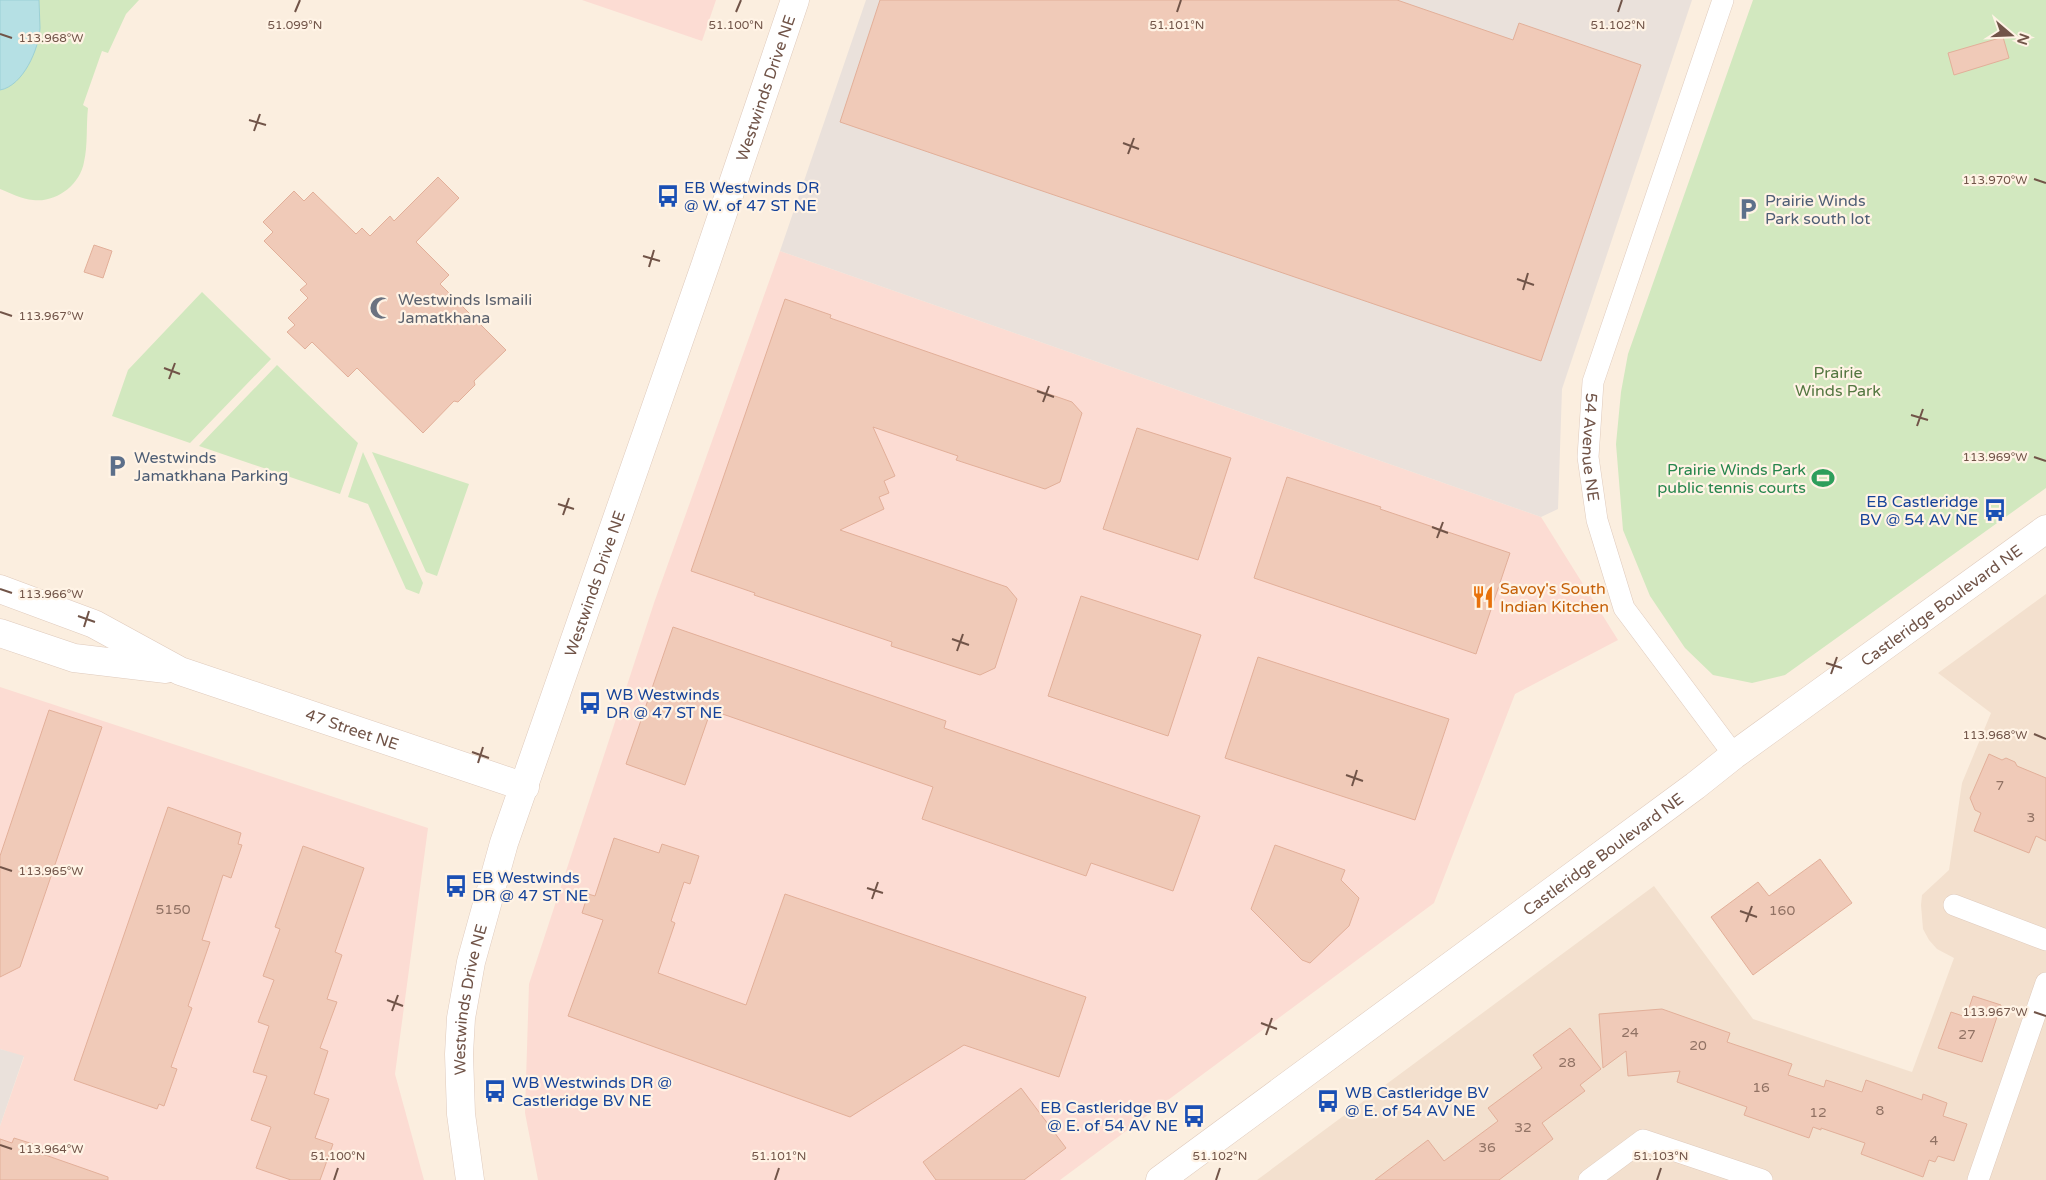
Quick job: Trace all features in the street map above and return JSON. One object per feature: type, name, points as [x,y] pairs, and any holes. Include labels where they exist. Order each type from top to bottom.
[{"type":"street","name":"Westwinds Drive NE","points":[[470,1180],[461,1114],[459,1054],[461,1018],[471,962],[504,843],[706,263],[795,0]]},
{"type":"street","name":"54 Avenue NE","points":[[1723,0],[1593,382],[1588,457],[1596,520],[1624,608],[1734,755]]},
{"type":"street","name":"Castleridge Boulevard NE","points":[[1160,1180],[1695,786],[1734,755],[2046,529]]},
{"type":"street","name":"47 Street NE","points":[[0,589],[94,624],[180,671],[525,787]]},
{"type":"street","name":"47 Street NE","points":[[0,633],[74,658],[180,671]]},
{"type":"street","points":[[1954,905],[2046,940]]},
{"type":"street","points":[[1978,1180],[2046,983]]},
{"type":"street","points":[[1589,1180],[1643,1140],[1762,1180]]},
{"type":"shaded area","points":[[582,0],[716,0],[702,41]]},
{"type":"shaded area","points":[[866,0],[1692,0],[1562,389],[1558,509],[1541,517],[780,251]]},
{"type":"shaded area","points":[[780,251],[1541,517],[1618,640],[1515,694],[1434,903],[1060,1180],[538,1180],[525,1113],[529,984],[654,603]]},
{"type":"shaded area","points":[[2046,594],[2046,1180],[1257,1180],[1654,886],[1753,1019],[1912,1072],[1954,958],[1937,949],[1923,929],[1922,895],[1949,870],[1962,783],[1991,713],[1938,673]]},
{"type":"shaded area","points":[[0,687],[428,828],[395,1074],[424,1180],[0,1180],[0,1126],[24,1057],[0,1049]]},
{"type":"shaded area","points":[[0,1049],[24,1056],[0,1126]]},
{"type":"green space","points":[[0,0],[139,0],[126,14],[108,53],[102,51],[83,105],[88,108],[86,149],[82,170],[78,178],[66,191],[50,199],[29,199],[0,189]]},
{"type":"green space","name":"Prairie Winds Park","points":[[1753,0],[2046,0],[2046,488],[1785,675],[1752,683],[1713,675],[1685,648],[1650,596],[1623,530],[1616,444],[1621,392],[1628,354]]},
{"type":"green space","points":[[202,292],[271,359],[190,443],[112,416],[128,370]]},
{"type":"green space","points":[[277,365],[358,443],[340,494],[199,446]]},
{"type":"green space","points":[[363,452],[423,583],[419,594],[406,589],[368,504],[348,497]]},
{"type":"green space","points":[[372,452],[469,484],[437,576],[426,572]]},
{"type":"water","points":[[0,0],[39,0],[40,28],[37,46],[28,65],[16,82],[0,90]]},
{"type":"building","points":[[880,0],[1397,0],[1513,40],[1519,23],[1641,65],[1541,361],[840,122]]},
{"type":"building","points":[[2003,37],[2009,58],[1954,75],[1948,53]]},
{"type":"building","name":"Westwinds Ismaili Jamatkhana","points":[[438,177],[459,198],[416,242],[449,275],[440,284],[506,350],[474,381],[475,385],[458,402],[454,401],[423,433],[357,368],[348,377],[312,342],[305,349],[287,332],[295,325],[288,318],[308,298],[300,290],[307,284],[264,241],[273,232],[263,222],[294,191],[304,201],[313,192],[356,234],[362,228],[370,236],[390,216],[394,221]]},
{"type":"building","points":[[94,245],[112,251],[103,278],[84,272]]},
{"type":"building","points":[[785,299],[831,315],[830,318],[1072,402],[1082,413],[1060,482],[1045,489],[956,460],[958,456],[873,427],[895,476],[884,481],[889,493],[879,497],[884,509],[840,530],[1007,587],[1017,599],[995,668],[980,675],[891,646],[892,642],[754,595],[755,593],[691,571]]},
{"type":"building","points":[[1137,428],[1231,458],[1198,560],[1103,529]]},
{"type":"building","points":[[1287,477],[1381,507],[1380,509],[1510,553],[1476,654],[1254,578]]},
{"type":"building","points":[[1081,596],[1201,635],[1168,736],[1048,696]]},
{"type":"building","points":[[673,627],[946,721],[944,728],[1200,816],[1173,891],[1091,863],[1086,876],[922,819],[933,787],[711,710],[685,785],[626,764]]},
{"type":"building","points":[[1258,657],[1449,719],[1415,820],[1225,758]]},
{"type":"building","points":[[49,710],[102,727],[20,967],[0,977],[0,856]]},
{"type":"building","points":[[1989,754],[2002,760],[2006,758],[2015,762],[2017,766],[2046,778],[2046,841],[2036,836],[2029,853],[1974,831],[1981,813],[1975,810],[1970,798]]},
{"type":"building","points":[[168,807],[241,833],[238,844],[242,845],[231,878],[223,875],[202,940],[210,942],[188,1006],[192,1008],[171,1067],[177,1069],[164,1106],[159,1104],[157,1109],[74,1080]]},
{"type":"building","points":[[614,838],[659,853],[662,844],[699,856],[690,884],[684,882],[671,921],[675,923],[658,973],[746,1005],[785,894],[1086,997],[1059,1077],[964,1045],[850,1117],[568,1016],[603,920],[582,913],[588,894],[595,896]]},
{"type":"building","points":[[1275,845],[1345,870],[1341,880],[1359,898],[1349,926],[1310,963],[1302,960],[1251,909]]},
{"type":"building","points":[[303,846],[364,868],[335,952],[342,955],[327,999],[337,1002],[320,1048],[328,1051],[314,1094],[329,1099],[315,1138],[333,1144],[320,1180],[291,1180],[256,1168],[271,1127],[251,1120],[267,1076],[253,1072],[269,1026],[258,1022],[274,980],[263,976],[280,929],[275,927]]},
{"type":"building","points":[[1820,859],[1852,903],[1753,975],[1711,917],[1758,882],[1769,896]]},
{"type":"building","points":[[1973,996],[2001,1005],[1982,1062],[1938,1048],[1951,1012],[1966,1017]]},
{"type":"building","points":[[1662,1009],[1730,1033],[1727,1042],[1792,1064],[1788,1075],[1824,1087],[1826,1080],[1862,1092],[1866,1080],[1922,1100],[1923,1094],[1947,1103],[1943,1116],[1967,1124],[1954,1161],[1938,1156],[1935,1162],[1929,1160],[1923,1177],[1861,1154],[1865,1143],[1813,1127],[1809,1138],[1744,1115],[1747,1107],[1677,1082],[1680,1071],[1628,1076],[1626,1051],[1603,1068],[1599,1014]]},
{"type":"building","points":[[1570,1028],[1601,1069],[1580,1085],[1585,1091],[1542,1123],[1553,1139],[1499,1180],[1375,1180],[1428,1140],[1444,1161],[1498,1121],[1488,1108],[1542,1068],[1533,1055]]},
{"type":"building","points":[[1021,1088],[1066,1148],[1024,1180],[936,1180],[923,1162]]},
{"type":"building","points":[[14,1138],[33,1144],[31,1150],[108,1177],[108,1180],[0,1180],[0,1139],[12,1143]]},
{"type":"place","name":"EB Westwinds DR @ W. of 47 ST NE","points":[[668,196]]},
{"type":"place","name":"Prairie Winds Park south lot","points":[[1748,209]]},
{"type":"place","name":"Westwinds Ismaili Jamatkhana","points":[[381,308]]},
{"type":"place","name":"Westwinds Jamatkhana Parking","points":[[117,466]]},
{"type":"place","name":"Prairie Winds Park public tennis courts","points":[[1823,478]]},
{"type":"place","name":"EB Castleridge BV @ 54 AV NE","points":[[1995,510]]},
{"type":"place","name":"Savoy's South Indian Kitchen","points":[[1483,597]]},
{"type":"place","name":"WB Westwinds DR @ 47 ST NE","points":[[590,703]]},
{"type":"place","name":"EB Westwinds DR @ 47 ST NE","points":[[456,886]]},
{"type":"place","name":"WB Westwinds DR @ Castleridge BV NE","points":[[495,1091]]},
{"type":"place","name":"WB Castleridge BV @ E. of 54 AV NE","points":[[1328,1101]]},
{"type":"place","name":"EB Castleridge BV @ E. of 54 AV NE","points":[[1194,1116]]}]
